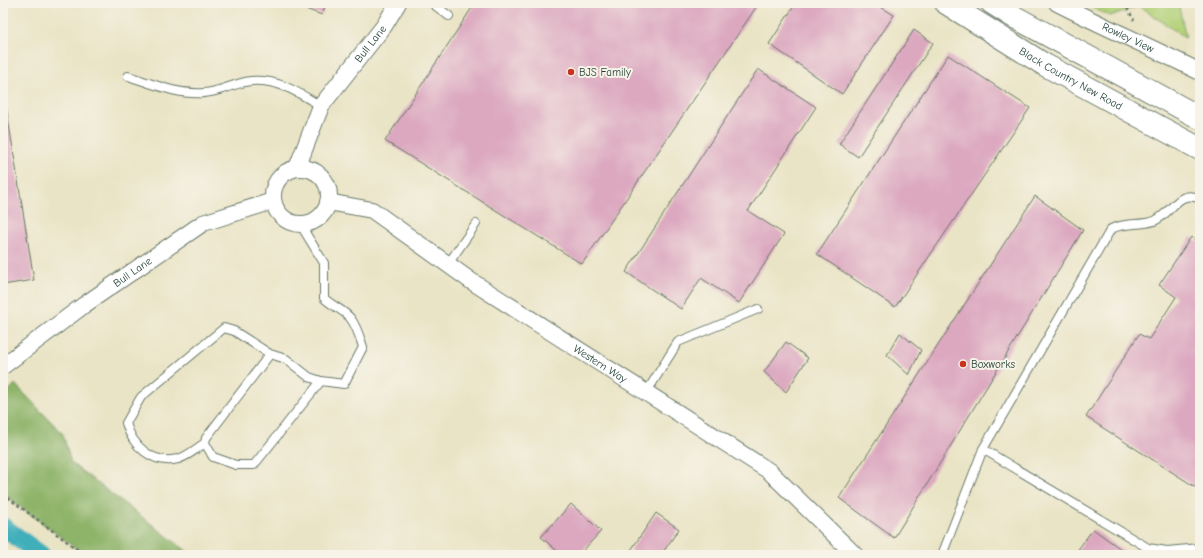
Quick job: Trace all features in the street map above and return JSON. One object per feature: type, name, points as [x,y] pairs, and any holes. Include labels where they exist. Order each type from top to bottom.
[{"type":"highway","name":"Black Country New Road","points":[[946,3],[1045,65],[1200,149]]},
{"type":"highway","points":[[992,3],[1011,15],[1200,118]]},
{"type":"street","name":"Bull Lane","points":[[297,168],[321,106],[384,26],[398,3]]},
{"type":"street","name":"Rowley View","points":[[1056,3],[1109,30],[1152,48],[1200,72]]},
{"type":"street","points":[[297,168],[306,168],[315,171],[327,184],[329,194],[328,202],[324,211],[318,218],[310,222],[300,224],[291,222],[283,217],[277,210],[274,201],[273,192],[276,183],[288,171],[297,168]]},
{"type":"street","name":"Bull Lane","points":[[3,366],[84,306],[203,223],[274,201]]},
{"type":"street","name":"Western Way","points":[[328,202],[372,210],[471,281],[769,472],[855,555]]},
{"type":"lane","points":[[432,3],[449,16]]},
{"type":"lane","points":[[128,76],[181,93],[205,93],[225,90],[251,81],[284,84],[321,106]]},
{"type":"lane","points":[[942,555],[983,449],[1111,229],[1119,225],[1153,221],[1168,213],[1176,202],[1182,197],[1194,196],[1200,199]]},
{"type":"lane","points":[[270,354],[206,438],[205,443],[180,459],[167,460],[156,458],[144,452],[129,435],[126,423],[141,397],[224,328],[234,331],[270,354],[286,358],[309,377],[320,381],[344,384],[363,347],[358,330],[350,318],[332,306],[324,298],[324,263],[300,224]]},
{"type":"lane","points":[[448,264],[476,224]]},
{"type":"lane","points":[[646,393],[678,342],[758,308]]},
{"type":"lane","points":[[205,443],[213,457],[236,465],[254,465],[320,381]]},
{"type":"lane","points":[[983,449],[1148,548],[1167,551],[1200,548]]},
{"type":"path","points":[[3,494],[85,555]]},
{"type":"green space","points":[[1081,3],[1178,3],[1186,38],[1139,6],[1110,16]]},
{"type":"green space","points":[[15,384],[63,434],[71,463],[192,555],[85,555],[3,494],[3,397]]},
{"type":"building","points":[[289,3],[326,3],[322,15]]},
{"type":"building","name":"BJS Family","points":[[475,3],[759,3],[582,264],[385,141]]},
{"type":"building","points":[[796,3],[874,3],[894,15],[842,94],[769,44]]},
{"type":"building","points":[[914,30],[933,43],[858,157],[839,144]]},
{"type":"building","points":[[948,55],[1030,108],[895,307],[817,254]]},
{"type":"building","points":[[758,69],[816,107],[748,211],[784,234],[739,303],[701,278],[681,309],[626,272]]},
{"type":"building","points":[[3,87],[34,280],[3,285]]},
{"type":"building","name":"Boxworks","points":[[1035,196],[1083,230],[894,538],[839,498]]},
{"type":"building","points":[[1191,237],[1200,243],[1200,490],[1086,417],[1139,334],[1149,339],[1176,297],[1159,285]]},
{"type":"building","points":[[900,333],[921,350],[909,375],[887,355]]},
{"type":"building","points":[[786,342],[808,358],[786,392],[764,372]]},
{"type":"building","points":[[571,504],[601,531],[579,555],[562,555],[541,537]]},
{"type":"building","points":[[656,513],[679,529],[661,555],[638,555],[631,550]]},
{"type":"building","points":[[1093,529],[1129,555],[1074,555]]},
{"type":"waterway","points":[[3,527],[41,555]]},
{"type":"place","name":"BJS Family","points":[[571,72]]},
{"type":"place","name":"Boxworks","points":[[963,364]]}]
